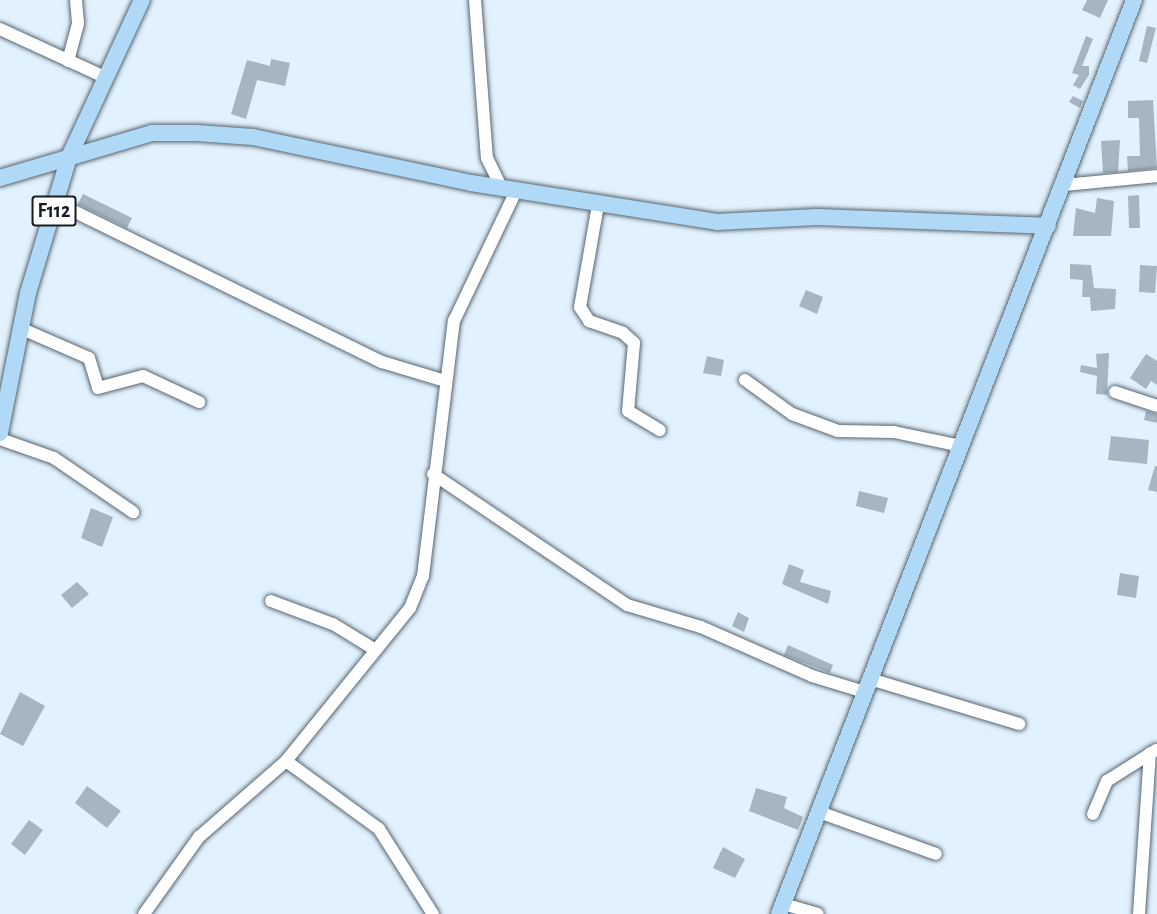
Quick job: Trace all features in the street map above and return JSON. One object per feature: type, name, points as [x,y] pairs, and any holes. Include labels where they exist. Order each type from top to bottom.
[{"type":"main road","name":"F112","points":[[0,433],[20,328],[69,157],[102,76],[142,0]]},
{"type":"main road","points":[[781,909],[1065,185],[1134,0]]},
{"type":"main road","points":[[0,178],[152,133],[208,134],[253,137],[509,190],[717,222],[817,217],[1048,226]]},
{"type":"street","points":[[68,61],[78,23],[76,0]]},
{"type":"street","points":[[144,914],[199,837],[286,761],[374,649],[410,608],[420,587],[445,381],[461,299],[509,190],[487,158],[475,0]]},
{"type":"street","points":[[0,29],[102,76]]},
{"type":"street","points":[[1065,185],[1157,176]]},
{"type":"street","points":[[57,203],[382,362],[445,381]]},
{"type":"street","points":[[598,205],[580,307],[589,321],[623,333],[634,343],[628,411],[660,430]]},
{"type":"street","points":[[20,328],[89,358],[98,388],[143,376],[199,402]]},
{"type":"street","points":[[745,381],[792,414],[838,431],[894,432],[961,446]]},
{"type":"street","points":[[1115,392],[1157,405]]},
{"type":"street","points":[[0,439],[54,458],[133,512]]},
{"type":"street","points":[[433,474],[627,605],[701,627],[812,676],[868,686],[1019,724]]},
{"type":"street","points":[[271,602],[333,624],[374,649]]},
{"type":"street","points":[[1093,814],[1107,781],[1154,752]]},
{"type":"street","points":[[1138,914],[1154,752]]},
{"type":"street","points":[[286,761],[379,829],[433,914]]},
{"type":"street","points":[[819,812],[936,854]]},
{"type":"street","points":[[781,909],[818,914]]},
{"type":"building","points":[[1087,0],[1108,0],[1100,18],[1082,10]]},
{"type":"building","points":[[1147,26],[1156,28],[1147,63],[1139,61]]},
{"type":"building","points":[[1086,36],[1093,39],[1082,66],[1089,66],[1089,75],[1080,89],[1073,85],[1079,75],[1072,73]]},
{"type":"building","points":[[271,59],[290,63],[285,86],[257,80],[246,119],[231,114],[247,60],[270,66]]},
{"type":"building","points":[[1073,96],[1083,101],[1080,108],[1069,102]]},
{"type":"building","points":[[1153,100],[1157,168],[1128,171],[1127,156],[1140,156],[1139,118],[1128,118],[1128,101]]},
{"type":"building","points":[[1120,140],[1118,172],[1103,173],[1101,141]]},
{"type":"building","points":[[83,194],[132,218],[127,228],[78,204]]},
{"type":"building","points":[[1139,195],[1140,228],[1129,228],[1128,196]]},
{"type":"building","points":[[1097,198],[1114,201],[1111,236],[1073,236],[1076,208],[1095,213]]},
{"type":"building","points":[[1070,264],[1091,265],[1094,288],[1116,289],[1115,309],[1091,311],[1090,297],[1082,297],[1083,280],[1070,279]]},
{"type":"building","points":[[1140,265],[1157,266],[1155,293],[1139,292]]},
{"type":"building","points":[[806,290],[823,297],[817,314],[799,306]]},
{"type":"building","points":[[1109,353],[1107,395],[1096,394],[1097,376],[1080,372],[1081,365],[1097,368],[1096,354]]},
{"type":"building","points":[[1146,354],[1157,361],[1157,385],[1151,381],[1146,389],[1130,378]]},
{"type":"building","points":[[707,356],[724,360],[721,376],[703,373]]},
{"type":"building","points":[[1146,411],[1157,414],[1157,423],[1144,420]]},
{"type":"building","points":[[1111,436],[1149,440],[1147,464],[1108,460]]},
{"type":"building","points":[[1155,466],[1157,466],[1157,492],[1148,490]]},
{"type":"building","points":[[859,491],[888,498],[884,513],[856,506]]},
{"type":"building","points":[[91,508],[113,517],[102,547],[81,538]]},
{"type":"building","points":[[789,564],[804,570],[800,582],[831,591],[828,604],[782,584]]},
{"type":"building","points":[[1120,573],[1139,576],[1136,598],[1117,595]]},
{"type":"building","points":[[77,582],[89,594],[72,608],[61,595]]},
{"type":"building","points":[[738,612],[749,618],[744,632],[732,626]]},
{"type":"building","points":[[788,645],[833,665],[830,673],[784,655]]},
{"type":"building","points":[[20,692],[45,706],[23,746],[0,734]]},
{"type":"building","points":[[87,786],[121,811],[107,828],[75,803]]},
{"type":"building","points":[[756,788],[787,797],[784,808],[803,817],[798,830],[749,811]]},
{"type":"building","points":[[29,820],[43,830],[25,855],[11,844]]},
{"type":"building","points":[[723,847],[745,859],[735,878],[713,868]]}]
